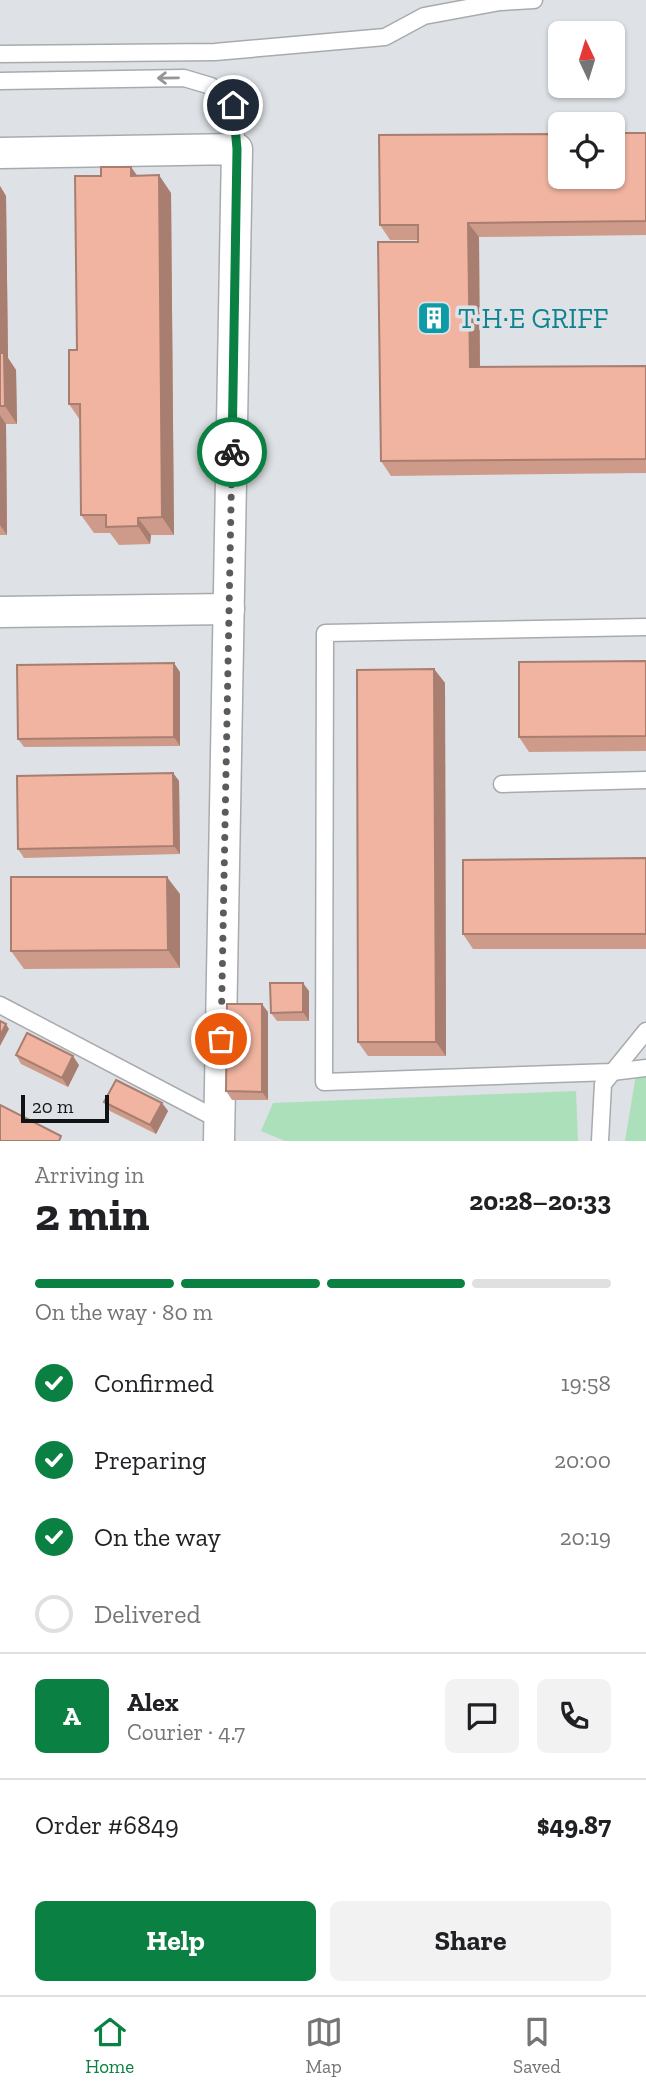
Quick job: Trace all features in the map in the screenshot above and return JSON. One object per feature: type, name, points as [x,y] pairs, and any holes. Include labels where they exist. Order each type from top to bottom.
[{"type":"street","points":[[0,153],[237,149],[219,1130]]},
{"type":"street","points":[[0,612],[229,609]]},
{"type":"lane","points":[[0,54],[215,52],[385,37],[436,7],[534,0]]},
{"type":"lane","points":[[0,81],[184,78],[211,86],[233,105],[237,149]]},
{"type":"lane","points":[[646,627],[325,633],[324,1082],[612,1072],[646,1068]]},
{"type":"lane","points":[[502,784],[646,780]]},
{"type":"lane","points":[[0,1006],[219,1130]]},
{"type":"lane","points":[[600,1141],[603,1084],[646,1031]]},
{"type":"green space","points":[[646,1068],[646,1141],[625,1141],[637,1069]]},
{"type":"green space","points":[[576,1091],[578,1141],[285,1141],[261,1131],[273,1103]]},
{"type":"building","name":"T·H·E GRIFF","points":[[625,133],[646,133],[646,221],[468,223],[470,367],[646,366],[646,459],[381,461],[378,242],[418,242],[418,225],[380,225],[379,135],[548,134],[548,189],[625,189]]},
{"type":"building","points":[[101,167],[131,167],[131,176],[159,175],[162,517],[138,518],[138,526],[106,527],[106,515],[81,515],[80,404],[69,404],[69,350],[77,350],[75,176],[101,176]]},
{"type":"building","points":[[0,353],[4,353],[5,406],[0,406]]},
{"type":"building","points":[[646,661],[646,736],[519,737],[519,662]]},
{"type":"building","points":[[174,663],[174,737],[18,739],[17,665]]},
{"type":"building","points":[[434,669],[436,1042],[358,1042],[357,670]]},
{"type":"building","points":[[173,773],[174,846],[18,849],[17,776]]},
{"type":"building","points":[[646,858],[646,934],[463,934],[463,860]]},
{"type":"building","points":[[11,877],[167,877],[168,950],[11,951]]},
{"type":"building","points":[[270,983],[303,983],[303,1012],[271,1013]]},
{"type":"building","points":[[227,1004],[262,1004],[262,1092],[226,1091]]},
{"type":"building","points":[[0,1021],[6,1024],[0,1036]]},
{"type":"building","points":[[27,1033],[73,1056],[62,1078],[16,1055]]},
{"type":"building","points":[[116,1080],[162,1103],[150,1125],[104,1102]]},
{"type":"building","points":[[0,1105],[61,1136],[59,1141],[0,1141]]},
{"type":"way so far","points":[[221,1039],[232,452]]},
{"type":"place","name":"T·H·E GRIFF","points":[[434,318]]},
{"type":"route","points":[[232,452],[237,149],[233,105]]}]
